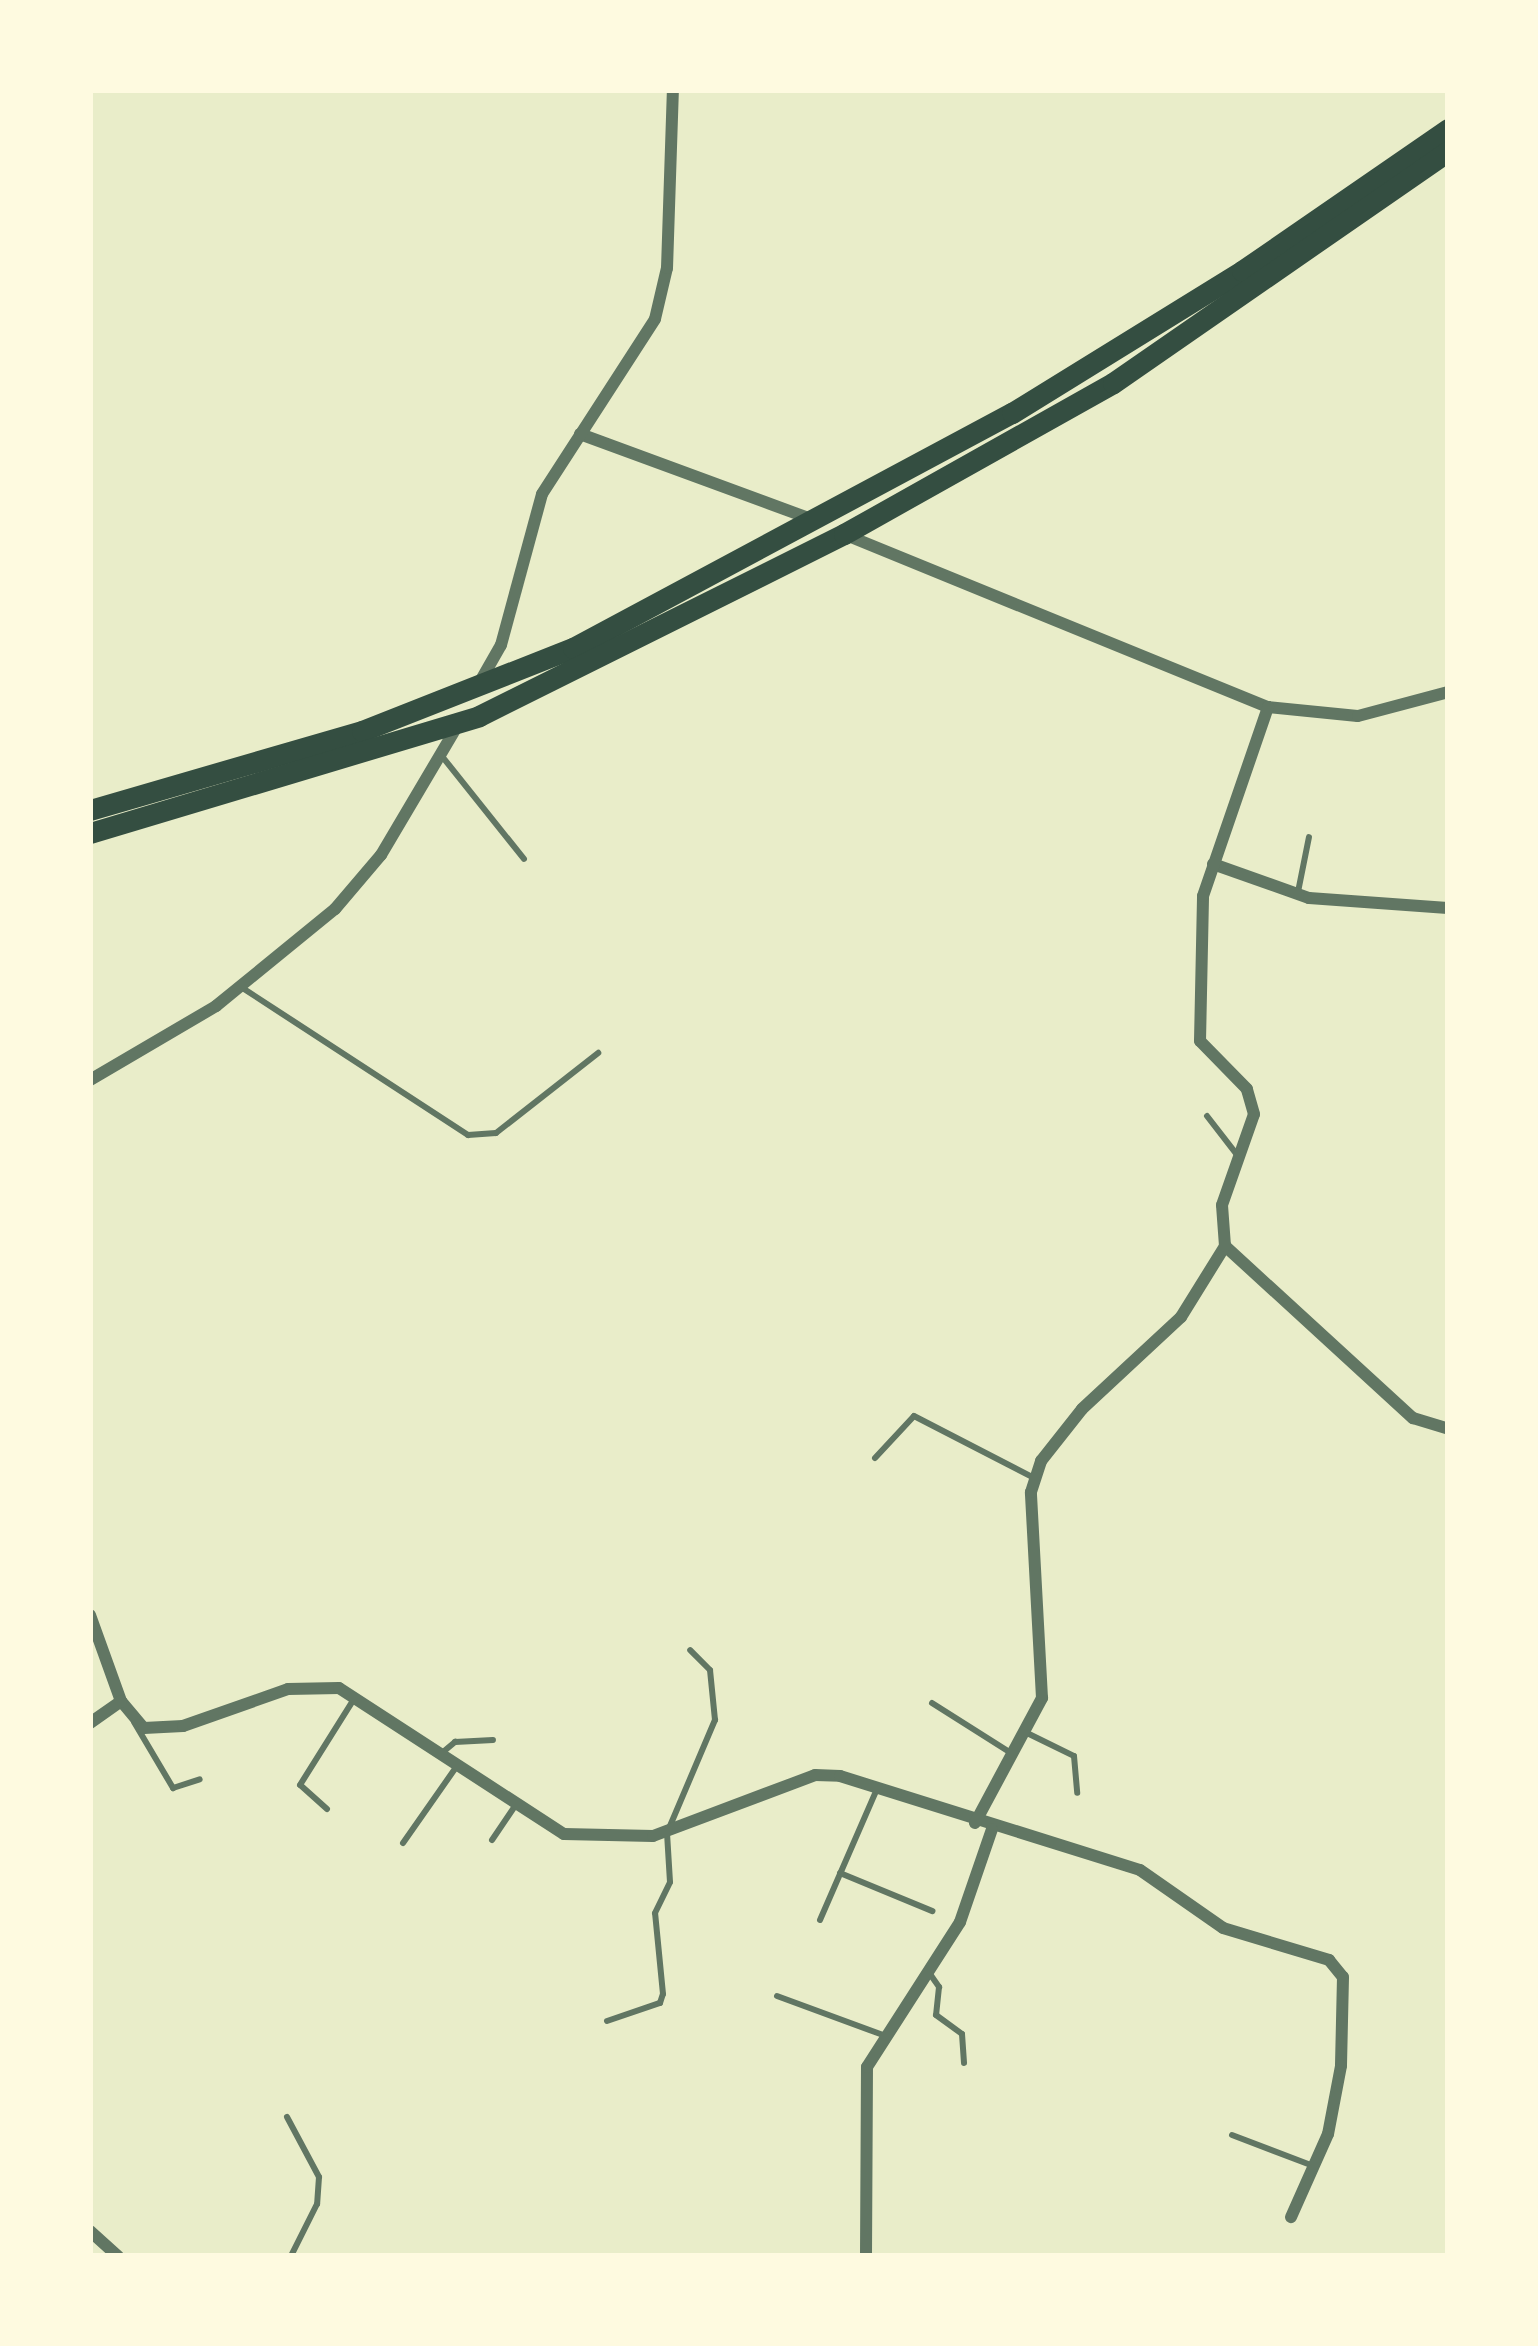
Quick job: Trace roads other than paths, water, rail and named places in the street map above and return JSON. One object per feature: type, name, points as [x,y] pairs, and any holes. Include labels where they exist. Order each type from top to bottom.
[{"type":"highway","points":[[90,810],[209,791],[458,723],[844,534],[1113,382],[1395,177],[1448,129]]},
{"type":"highway","points":[[90,833],[474,692],[815,520],[1012,413],[1395,177],[1448,151]]},
{"type":"street","points":[[474,692],[501,645],[532,516],[662,296],[673,90]]},
{"type":"street","points":[[580,434],[815,520]]},
{"type":"street","points":[[844,534],[1268,707],[1358,716],[1448,692]]},
{"type":"street","points":[[975,1823],[1027,1733],[1043,1674],[1034,1478],[1082,1409],[1181,1317],[1225,1246],[1222,1205],[1254,1123],[1252,1097],[1210,1057],[1198,1019],[1203,896],[1268,707]]},
{"type":"street","points":[[90,1080],[241,986],[335,909],[381,854],[458,723]]},
{"type":"street","points":[[1213,864],[1298,892],[1448,908]]},
{"type":"street","points":[[1225,1246],[1413,1418],[1448,1429]]},
{"type":"street","points":[[90,1615],[121,1701],[134,1722],[183,1726],[288,1689],[356,1696],[515,1806],[564,1834],[667,1833],[815,1774],[877,1789],[992,1829],[1017,1828],[1140,1870],[1222,1928],[1339,1966],[1341,2066],[1314,2166],[1291,2217]]},
{"type":"street","points":[[90,1723],[121,1701]]},
{"type":"street","points":[[866,2256],[862,2085],[886,2036],[967,1909],[992,1829]]},
{"type":"street","points":[[90,2231],[118,2256]]},
{"type":"lane","points":[[1448,449],[1448,474]]},
{"type":"lane","points":[[441,755],[524,859]]},
{"type":"lane","points":[[1298,892],[1309,837]]},
{"type":"lane","points":[[241,986],[468,1135],[496,1133],[598,1053]]},
{"type":"lane","points":[[1207,1116],[1240,1159]]},
{"type":"lane","points":[[875,1458],[914,1416],[1034,1478]]},
{"type":"lane","points":[[607,2021],[660,2002],[663,1994],[655,1913],[670,1882],[667,1833],[715,1720],[710,1670],[690,1649]]},
{"type":"lane","points":[[327,1809],[300,1785],[356,1696]]},
{"type":"lane","points":[[932,1703],[1014,1755]]},
{"type":"lane","points":[[134,1722],[173,1788],[200,1780]]},
{"type":"lane","points":[[1027,1733],[1074,1756],[1077,1793]]},
{"type":"lane","points":[[441,1755],[455,1742],[493,1740]]},
{"type":"lane","points":[[403,1843],[457,1766]]},
{"type":"lane","points":[[820,1920],[877,1789]]},
{"type":"lane","points":[[492,1840],[515,1806]]},
{"type":"lane","points":[[840,1873],[932,1911]]},
{"type":"lane","points":[[927,1972],[939,1987],[936,2015],[962,2034],[964,2063]]},
{"type":"lane","points":[[777,1996],[886,2036]]},
{"type":"lane","points":[[287,2117],[319,2177],[317,2204],[291,2256]]},
{"type":"lane","points":[[1232,2135],[1314,2166]]}]
